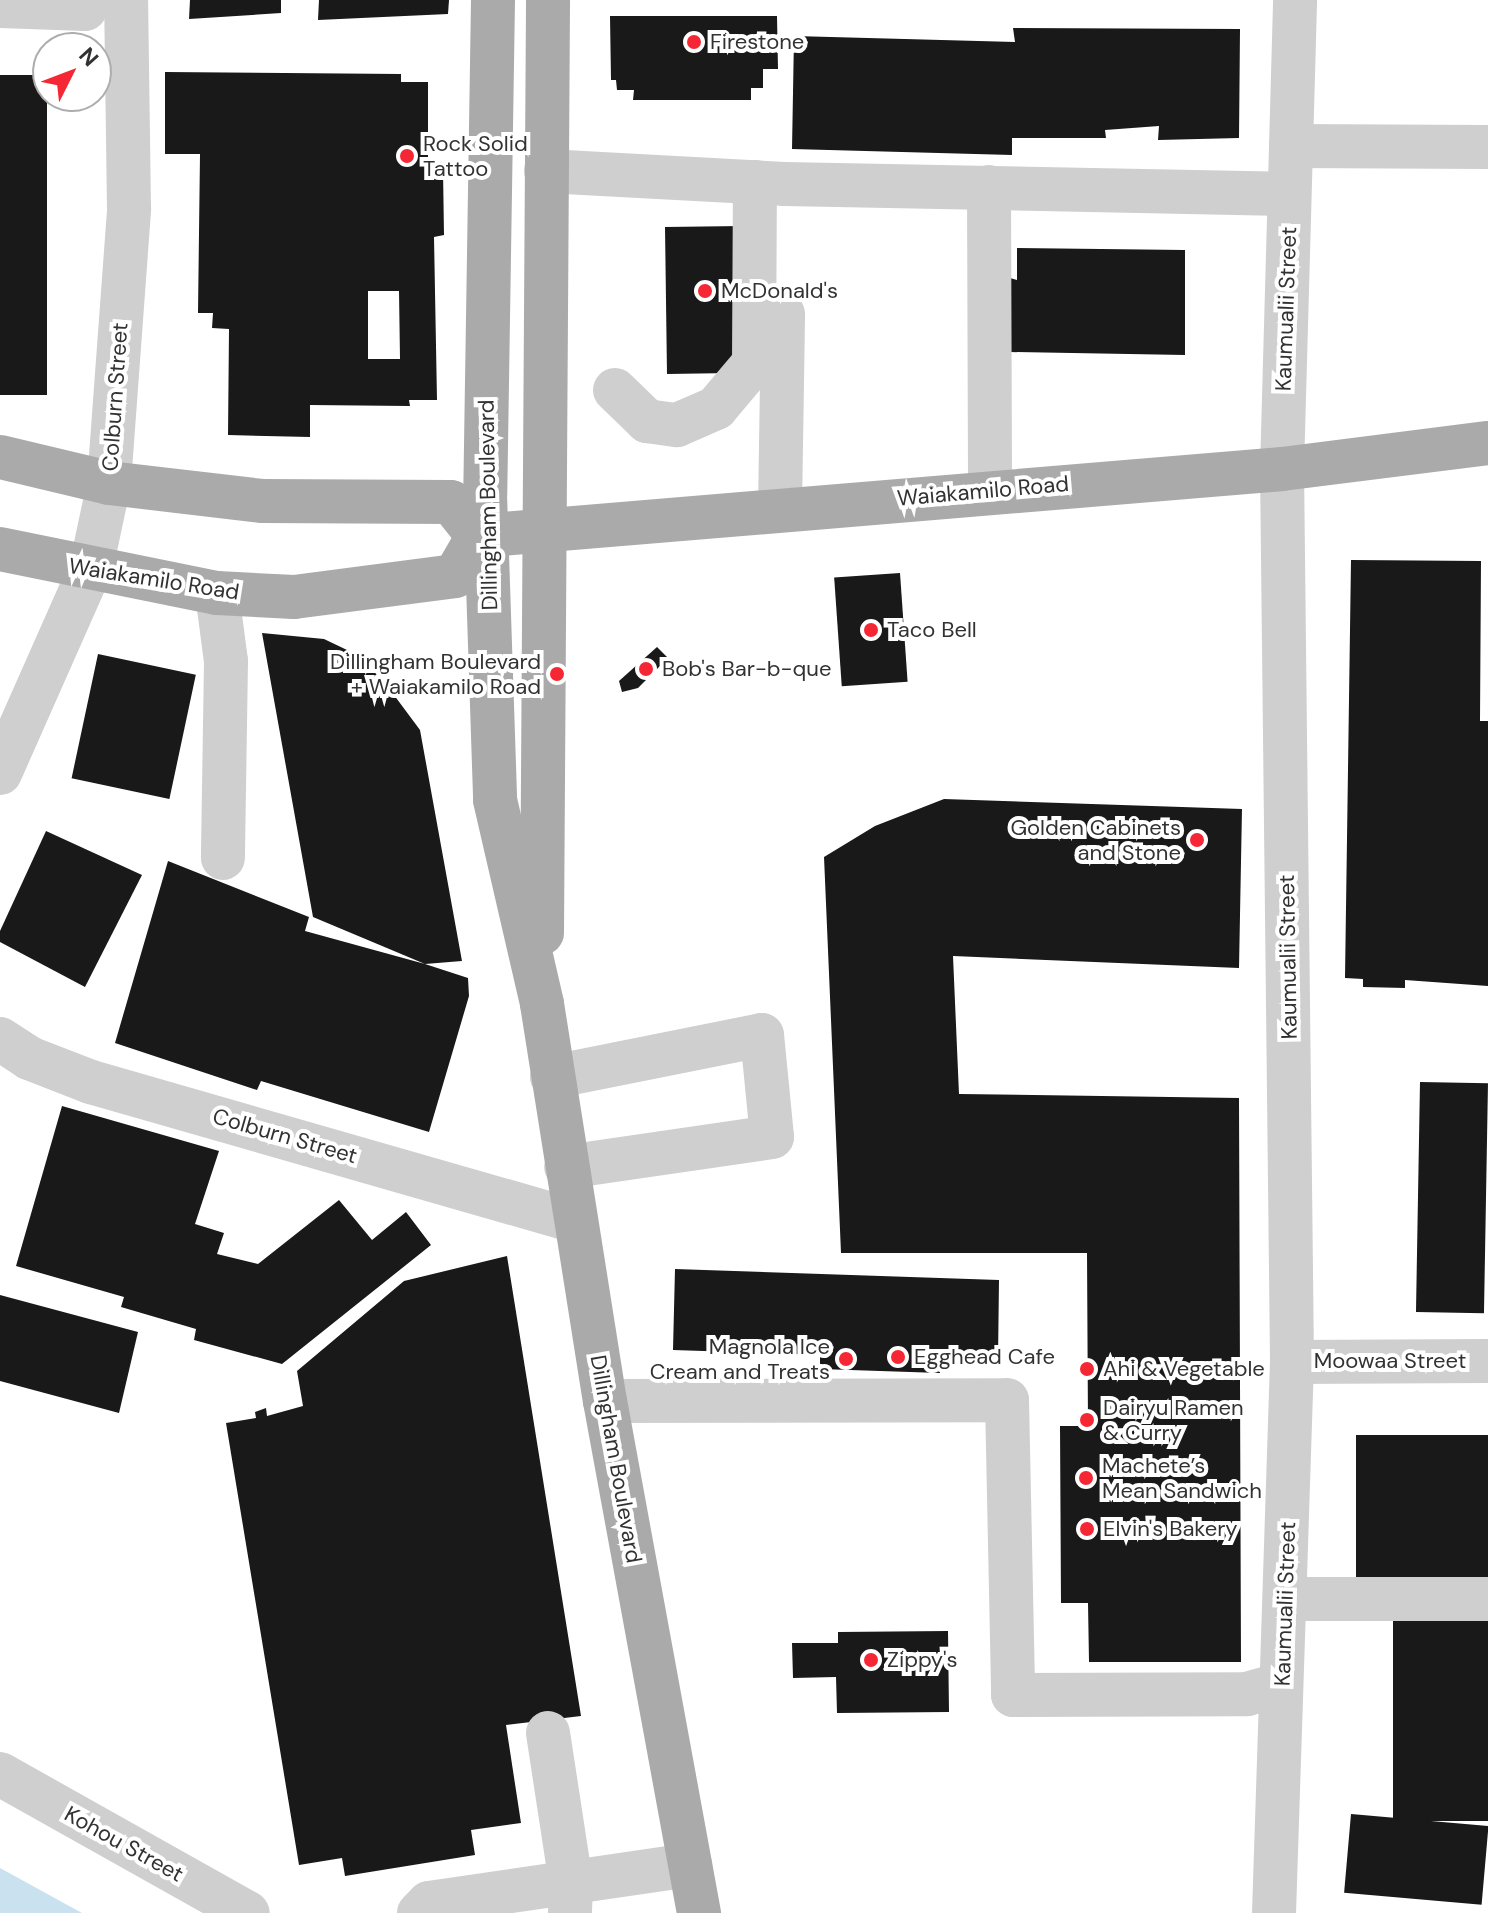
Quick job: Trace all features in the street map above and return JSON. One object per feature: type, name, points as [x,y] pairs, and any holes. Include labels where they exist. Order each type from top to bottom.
[{"type":"main road","name":"Dillingham Boulevard","points":[[493,0],[482,536],[495,800],[542,1004],[605,1401],[699,1913]]},
{"type":"main road","name":"Dillingham Boulevard","points":[[542,1004],[548,0]]},
{"type":"main road","name":"Waiakamilo Road","points":[[0,549],[217,593],[294,597],[455,576],[482,536],[990,489],[1282,469],[1488,443]]},
{"type":"main road","points":[[0,457],[109,483],[262,501],[451,502],[482,536]]},
{"type":"street","points":[[0,6],[85,9],[85,0]]},
{"type":"street","name":"Colburn Street","points":[[0,773],[91,568],[109,483],[129,209],[126,0]]},
{"type":"street","name":"Kaumualii Street","points":[[1274,1913],[1281,1684],[1287,1599],[1292,1362],[1282,469],[1295,0]]},
{"type":"street","points":[[1291,146],[1488,147]]},
{"type":"street","points":[[546,171],[769,183],[1289,194]]},
{"type":"street","points":[[615,390],[647,421],[677,425],[716,408],[754,363],[769,183]]},
{"type":"street","points":[[769,183],[780,509]]},
{"type":"street","points":[[989,187],[990,489]]},
{"type":"street","points":[[217,593],[226,661],[223,858]]},
{"type":"street","points":[[552,1077],[762,1035],[772,1137],[566,1167]]},
{"type":"street","name":"Colburn Street","points":[[0,1039],[29,1058],[91,1082],[575,1221]]},
{"type":"street","name":"Moowaa Street","points":[[1292,1362],[1488,1361]]},
{"type":"street","points":[[605,1401],[1007,1400],[1013,1695],[1247,1694],[1281,1684]]},
{"type":"street","points":[[1287,1599],[1488,1599]]},
{"type":"street","points":[[548,1733],[570,1898]]},
{"type":"street","name":"Kohou Street","points":[[0,1774],[248,1913]]},
{"type":"street","points":[[419,1913],[429,1903],[570,1898],[690,1865]]},
{"type":"water","points":[[0,1868],[82,1913],[0,1913]]},
{"type":"building","points":[[190,0],[281,0],[281,13],[189,19]]},
{"type":"building","points":[[319,0],[449,0],[448,14],[318,20]]},
{"type":"building","name":"Firestone","points":[[610,16],[777,16],[778,69],[763,69],[763,88],[751,88],[751,100],[633,100],[634,90],[617,90],[616,80],[611,80]]},
{"type":"building","points":[[1013,28],[1240,29],[1239,138],[1158,140],[1159,126],[1105,130],[1106,138],[1012,138],[1012,155],[792,149],[794,36],[1015,42]]},
{"type":"building","points":[[165,72],[401,74],[401,82],[428,82],[428,169],[443,169],[444,235],[434,237],[437,400],[409,400],[410,406],[310,405],[310,437],[228,435],[229,329],[212,328],[213,313],[198,313],[200,154],[165,154]],"holes":[[[368,291],[399,291],[400,359],[368,359]]]},
{"type":"building","points":[[0,75],[32,75],[32,112],[47,112],[47,395],[0,395]]},
{"type":"building","name":"McDonald's","points":[[742,226],[732,373],[667,374],[665,227]]},
{"type":"building","points":[[1017,248],[1185,250],[1185,355],[1010,352],[1010,278],[1017,280]]},
{"type":"building","points":[[1351,560],[1481,561],[1480,721],[1488,721],[1488,986],[1405,980],[1405,988],[1363,987],[1363,979],[1345,978]]},
{"type":"building","name":"Taco Bell","points":[[900,573],[908,682],[842,686],[834,578]]},
{"type":"building","points":[[262,633],[324,639],[368,660],[420,730],[462,961],[425,964],[313,917]]},
{"type":"building","name":"Bob's Bar-b-que","points":[[657,647],[668,658],[638,688],[622,692],[619,681]]},
{"type":"building","points":[[98,654],[196,675],[169,799],[72,778]]},
{"type":"building","points":[[944,799],[1242,809],[1239,968],[953,956],[959,1094],[1239,1098],[1241,1662],[1089,1662],[1088,1603],[1061,1603],[1060,1426],[1088,1426],[1087,1253],[841,1253],[824,857],[875,826]]},
{"type":"building","points":[[46,831],[142,875],[85,987],[0,942],[0,931]]},
{"type":"building","points":[[168,861],[309,917],[305,931],[468,978],[469,996],[429,1132],[261,1081],[257,1090],[115,1043]]},
{"type":"building","points":[[1420,1082],[1488,1083],[1484,1313],[1416,1312]]},
{"type":"building","points":[[62,1106],[219,1151],[195,1224],[224,1233],[217,1254],[258,1264],[339,1200],[372,1240],[406,1212],[431,1245],[282,1364],[194,1340],[196,1329],[121,1307],[124,1297],[16,1266]]},
{"type":"building","points":[[507,1256],[581,1716],[506,1725],[521,1823],[471,1830],[475,1855],[345,1876],[342,1858],[299,1865],[226,1423],[256,1418],[255,1412],[266,1408],[267,1416],[303,1406],[297,1371],[404,1281]]},
{"type":"building","points":[[675,1269],[999,1280],[998,1360],[941,1358],[940,1373],[820,1369],[820,1355],[673,1350]]},
{"type":"building","points":[[0,1295],[138,1332],[119,1413],[0,1381]]},
{"type":"building","points":[[1356,1435],[1488,1435],[1488,1589],[1356,1589]]},
{"type":"building","points":[[1393,1613],[1488,1613],[1488,1821],[1393,1821]]},
{"type":"building","name":"Zippy's","points":[[948,1631],[949,1712],[837,1713],[836,1677],[793,1678],[792,1643],[838,1643],[838,1632]]},
{"type":"building","points":[[1351,1814],[1488,1826],[1482,1905],[1344,1893]]},
{"type":"place","name":"Firestone","points":[[694,42]]},
{"type":"place","name":"Rock Solid Tattoo","points":[[407,156]]},
{"type":"place","name":"McDonald's","points":[[705,291]]},
{"type":"place","name":"Taco Bell","points":[[871,630]]},
{"type":"place","name":"Bob's Bar-b-que","points":[[646,669]]},
{"type":"place","name":"Dillingham Boulevard + Waiakamilo Road","points":[[557,674]]},
{"type":"place","name":"Golden Cabinets and Stone","points":[[1197,840]]},
{"type":"place","name":"Egghead Cafe","points":[[898,1357]]},
{"type":"place","name":"Magnola Ice Cream and Treats","points":[[846,1359]]},
{"type":"place","name":"Ahi & Vegetable","points":[[1087,1369]]},
{"type":"place","name":"Dairyu Ramen & Curry","points":[[1087,1420]]},
{"type":"place","name":"Machete’s Mean Sandwich","points":[[1086,1478]]},
{"type":"place","name":"Elvin's Bakery","points":[[1087,1529]]},
{"type":"place","name":"Zippy's","points":[[871,1660]]}]
